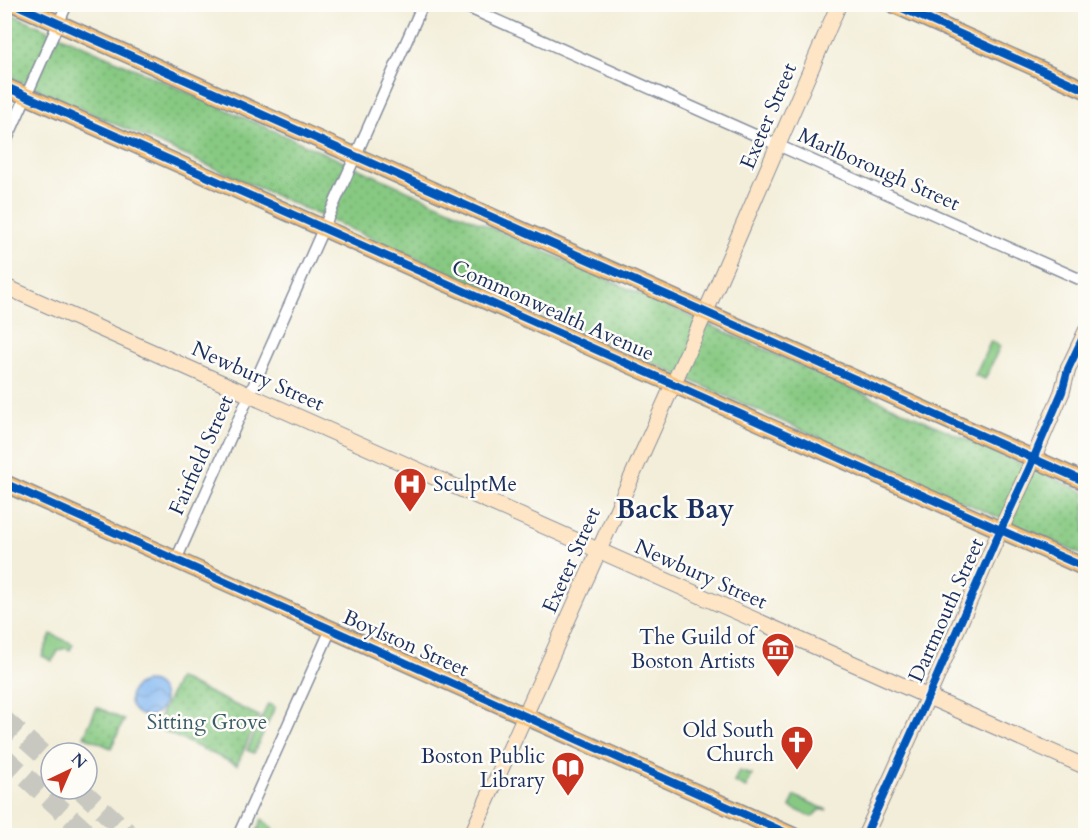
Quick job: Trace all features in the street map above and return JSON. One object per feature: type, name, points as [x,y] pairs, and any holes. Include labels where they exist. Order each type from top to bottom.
[{"type":"main road","points":[[15,4],[1086,482]]},
{"type":"main road","name":"Exeter Street","points":[[471,836],[674,384],[839,4]]},
{"type":"main road","points":[[893,4],[1086,90]]},
{"type":"main road","name":"Commonwealth Avenue","points":[[4,86],[1086,568]]},
{"type":"main road","name":"Newbury Street","points":[[4,286],[1086,767]]},
{"type":"main road","name":"Dartmouth Street","points":[[865,836],[1062,393],[1068,369],[1086,331]]},
{"type":"main road","name":"Boylston Street","points":[[4,483],[793,836]]},
{"type":"street","points":[[4,146],[67,4]]},
{"type":"street","name":"Fairfield Street","points":[[177,560],[423,4]]},
{"type":"street","name":"Marlborough Street","points":[[460,4],[1086,282]]},
{"type":"street","points":[[238,836],[331,629]]},
{"type":"green space","points":[[5,11],[1085,492],[1085,556],[5,75]]},
{"type":"green space","points":[[991,341],[1000,346],[985,379],[975,375]]},
{"type":"green space","points":[[51,634],[73,644],[70,650],[66,648],[59,650],[52,661],[42,656]]},
{"type":"green space","name":"Sitting Grove","points":[[178,678],[259,716],[237,765],[155,727]]},
{"type":"green space","points":[[268,704],[275,707],[254,753],[247,750]]},
{"type":"green space","points":[[97,707],[124,720],[111,748],[84,736]]},
{"type":"green space","points":[[739,771],[752,775],[746,788],[734,782]]},
{"type":"green space","points":[[795,796],[827,810],[819,810],[812,817],[790,807]]},
{"type":"green space","points":[[262,819],[272,828],[276,835],[257,832]]},
{"type":"water","points":[[147,682],[159,687],[164,699],[159,711],[147,716],[135,711],[130,699],[135,687]]},
{"type":"tunnel","points":[[4,720],[39,751]]},
{"type":"tunnel","points":[[4,757],[90,836]]},
{"type":"tunnel","points":[[93,801],[131,836]]},
{"type":"cycle path","points":[[15,4],[1086,482]]},
{"type":"cycle path","points":[[893,4],[1086,90]]},
{"type":"cycle path","points":[[4,86],[1086,568]]},
{"type":"cycle path","points":[[865,836],[1028,471],[1062,392],[1068,369],[1086,331]]},
{"type":"cycle path","points":[[4,483],[793,836]]},
{"type":"place","name":"SculptMe","points":[[410,513]]},
{"type":"place","name":"The Guild of Boston Artists","points":[[778,678]]},
{"type":"place","name":"Old South Church","points":[[797,771]]},
{"type":"place","name":"Boston Public Library","points":[[568,797]]},
{"type":"district","name":"Back Bay","points":[[675,509]]}]
